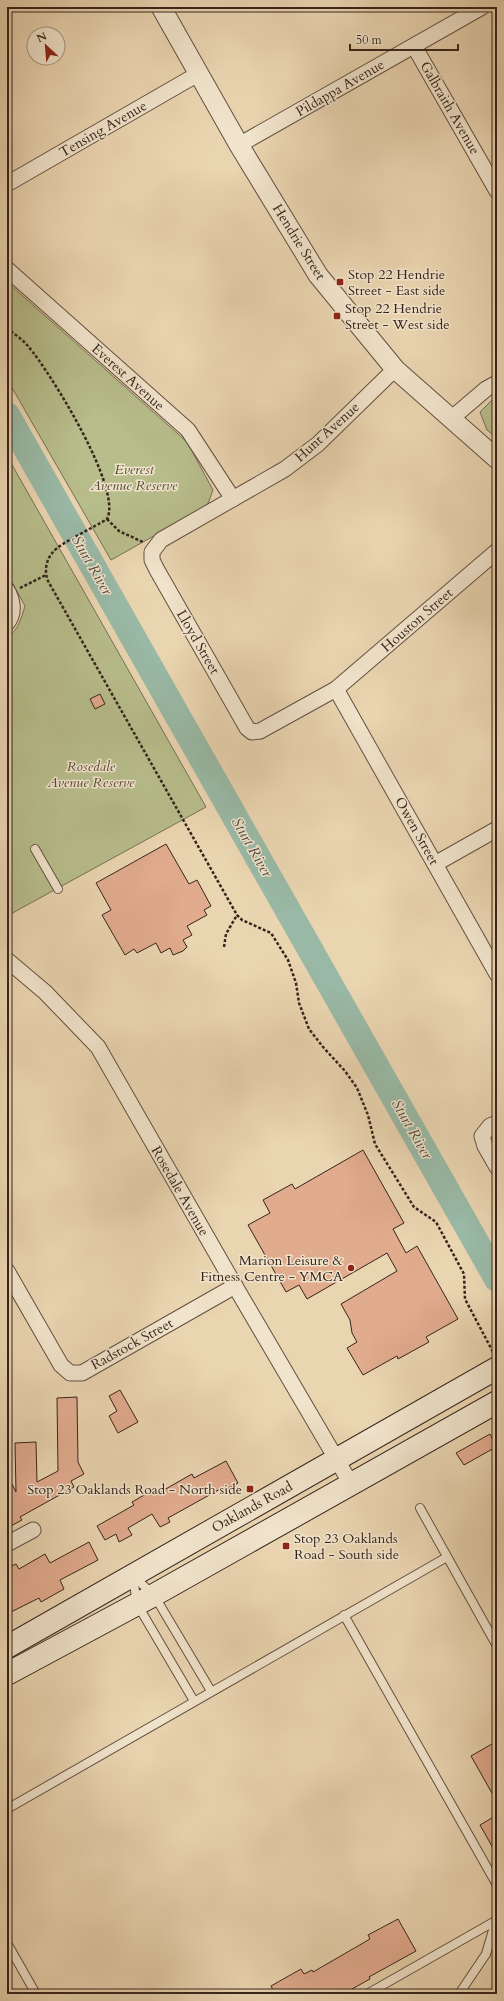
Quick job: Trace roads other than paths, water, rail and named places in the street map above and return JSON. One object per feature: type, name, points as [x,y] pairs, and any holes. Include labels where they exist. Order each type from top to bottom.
[{"type":"main road","name":"Oaklands Road","points":[[7,1647],[337,1459],[496,1362]]},
{"type":"main road","name":"Oaklands Road","points":[[7,1674],[146,1600],[497,1402]]},
{"type":"street","name":"Hendrie Street","points":[[161,7],[239,145],[318,275],[395,369],[497,459]]},
{"type":"street","name":"Pildappa Avenue","points":[[239,145],[482,7]]},
{"type":"street","name":"Galbraith Avenue","points":[[414,46],[497,190]]},
{"type":"street","name":"Tensing Avenue","points":[[7,184],[198,74]]},
{"type":"street","name":"Everest Avenue","points":[[7,269],[188,430],[233,499]]},
{"type":"street","name":"Hunt Avenue","points":[[233,499],[285,469],[318,444],[395,369]]},
{"type":"street","points":[[452,418],[486,389],[497,383]]},
{"type":"street","name":"Lloyd Street","points":[[233,499],[161,540],[152,552],[152,560],[157,570],[247,728],[252,732],[260,731],[336,689]]},
{"type":"street","name":"Houston Street","points":[[336,689],[497,551]]},
{"type":"street","points":[[8,592],[12,599],[9,621]]},
{"type":"street","name":"Owen Street","points":[[336,689],[497,974]]},
{"type":"street","points":[[435,864],[497,829]]},
{"type":"street","name":"Rosedale Avenue","points":[[7,960],[45,992],[98,1047],[235,1286],[352,1484]]},
{"type":"street","points":[[497,1123],[490,1126],[482,1136],[485,1146],[497,1167]]},
{"type":"street","name":"Radstock Street","points":[[7,1271],[60,1365],[70,1373],[82,1373],[235,1286]]},
{"type":"street","points":[[7,1544],[33,1530]]},
{"type":"lane","points":[[35,849],[58,889]]},
{"type":"lane","points":[[420,1508],[497,1646]]},
{"type":"lane","points":[[7,1809],[447,1557]]},
{"type":"lane","points":[[132,1575],[146,1600],[194,1701]]},
{"type":"lane","points":[[132,1575],[146,1600],[211,1691]]},
{"type":"lane","points":[[344,1616],[497,1885]]},
{"type":"lane","points":[[367,1994],[497,1920]]},
{"type":"lane","points":[[459,1994],[486,1954],[497,1920]]},
{"type":"lane","points":[[7,1943],[36,1994]]},
{"type":"waterway","name":"Sturt River","points":[[7,415],[497,1279]]},
{"type":"place","name":"Stop 22 Hendrie Street - East side","points":[[340,282]]},
{"type":"place","name":"Stop 22 Hendrie Street - West side","points":[[337,316]]},
{"type":"place","name":"Marion Leisure & Fitness Centre - YMCA","points":[[351,1268]]},
{"type":"place","name":"Stop 23 Oaklands Road - North side","points":[[250,1489]]},
{"type":"place","name":"Stop 23 Oaklands Road - South side","points":[[286,1546]]},
{"type":"park label","name":"Everest Avenue Reserve","points":[[134,478]]},
{"type":"park label","name":"Rosedale Avenue Reserve","points":[[91,774]]}]
